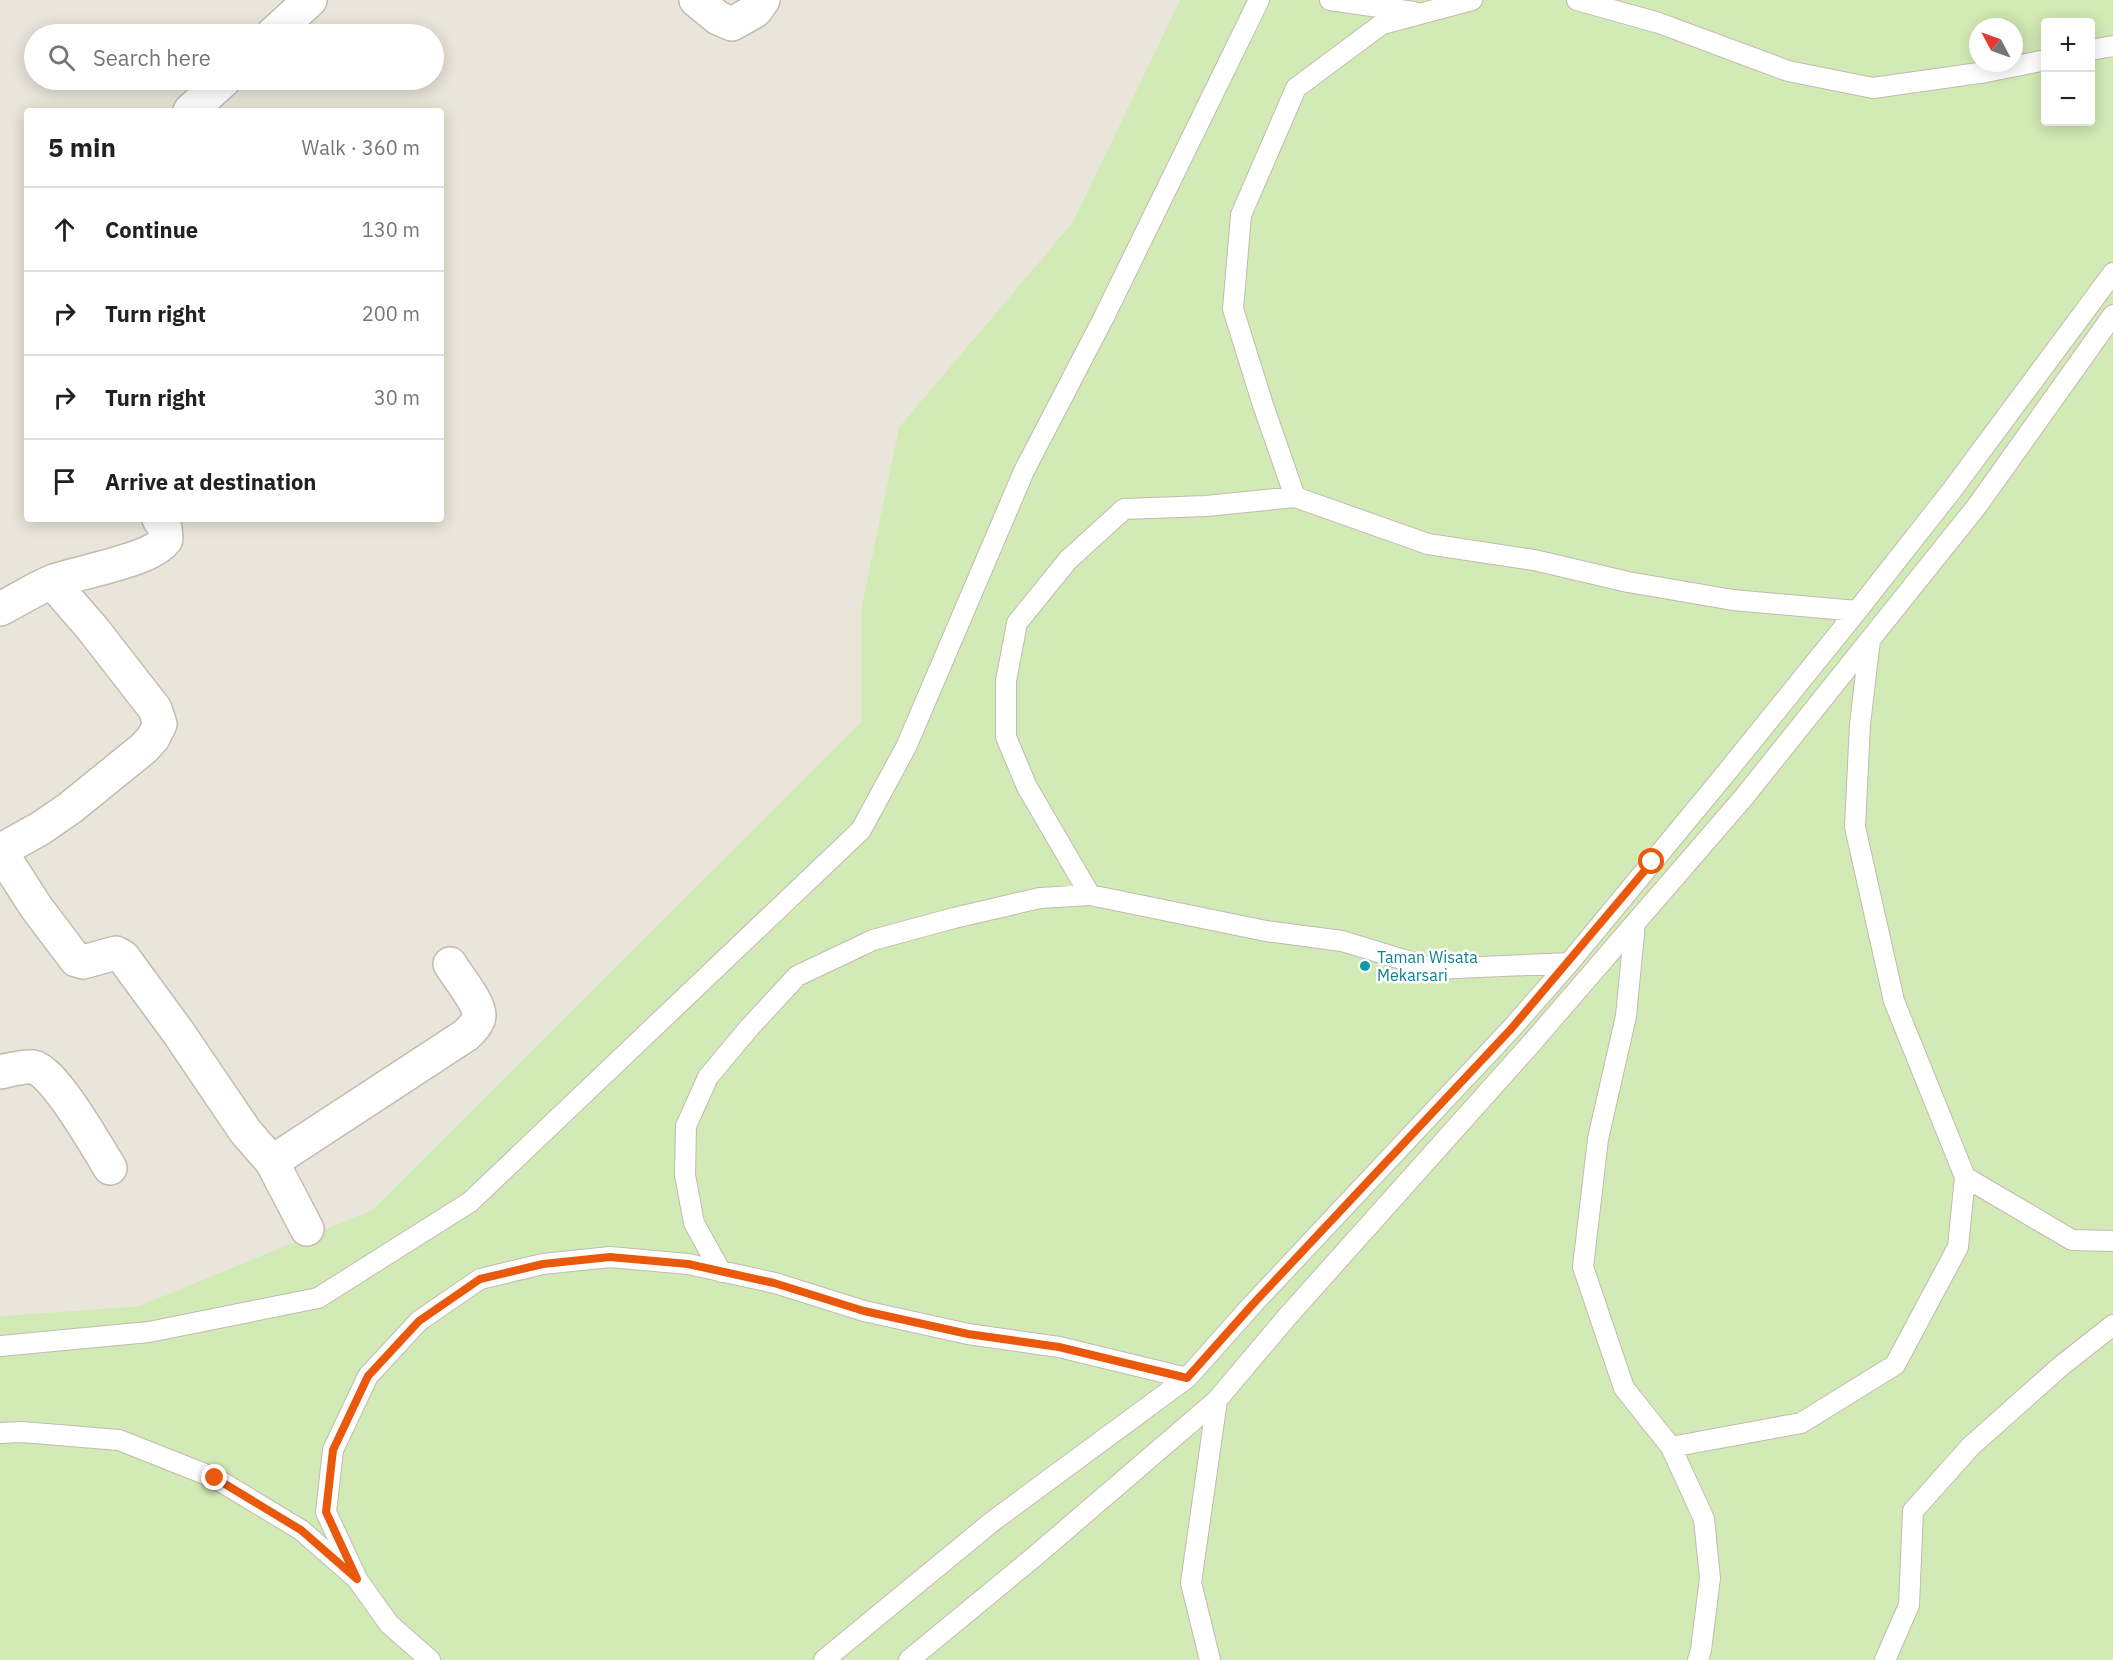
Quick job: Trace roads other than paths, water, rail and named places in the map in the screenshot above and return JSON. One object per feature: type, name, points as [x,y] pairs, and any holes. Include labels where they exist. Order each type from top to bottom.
[{"type":"street","points":[[284,24],[310,0]]},
{"type":"street","points":[[696,0],[718,18],[732,24],[755,11],[763,0]]},
{"type":"street","points":[[193,108],[213,90]]},
{"type":"street","points":[[0,609],[52,582],[143,555],[159,548],[166,539],[166,533],[160,522]]},
{"type":"street","points":[[52,582],[92,628],[155,709],[160,724],[153,738],[144,748],[70,808],[41,828],[0,851],[72,958],[83,962],[116,953],[123,957],[178,1032],[245,1131],[272,1162],[307,1229]]},
{"type":"street","points":[[272,1162],[473,1028],[479,1019],[478,1009],[450,964]]},
{"type":"street","points":[[0,1071],[33,1067],[41,1071],[70,1104],[110,1168]]},
{"type":"lane","points":[[0,1346],[149,1332],[318,1298],[470,1202],[861,831],[906,747],[1024,471],[1103,319],[1259,0]]},
{"type":"lane","points":[[1330,0],[1422,13]]},
{"type":"lane","points":[[1294,497],[1233,309],[1241,215],[1296,88],[1382,24],[1472,0]]},
{"type":"lane","points":[[1577,0],[1598,3],[1659,23],[1788,71],[1874,87],[1986,72],[2041,61]]},
{"type":"lane","points":[[2095,50],[2113,46]]},
{"type":"lane","points":[[824,1660],[993,1521],[1187,1378],[1261,1295],[1511,1029],[1569,963],[1857,612],[1952,490],[2113,273]]},
{"type":"lane","points":[[909,1660],[1034,1557],[1217,1400],[1295,1309],[1530,1046],[1744,797],[1977,506],[2113,315]]},
{"type":"lane","points":[[1090,895],[1027,788],[1005,736],[1005,681],[1017,623],[1068,560],[1124,509],[1206,506],[1294,497],[1428,543],[1534,560],[1628,582],[1733,600],[1857,612]]},
{"type":"lane","points":[[1671,1447],[1801,1423],[1895,1365],[1958,1247],[1965,1177],[1894,1001],[1855,827],[1860,723],[1870,639]]},
{"type":"lane","points":[[721,1272],[694,1223],[685,1175],[686,1126],[708,1077],[748,1028],[797,976],[873,940],[1040,898],[1090,895],[1266,931],[1342,941],[1434,969],[1569,963]]},
{"type":"lane","points":[[1635,923],[1626,1016],[1598,1139],[1583,1267],[1624,1388],[1671,1447],[1704,1519],[1710,1578],[1698,1660]]},
{"type":"lane","points":[[1965,1177],[2072,1240],[2113,1241]]},
{"type":"lane","points":[[430,1660],[388,1624],[357,1579],[326,1512],[333,1450],[368,1376],[419,1321],[480,1279],[543,1264],[610,1257],[688,1264],[774,1283],[864,1311],[968,1334],[1059,1347],[1187,1378]]},
{"type":"lane","points":[[1886,1660],[1909,1605],[1912,1511],[1971,1446],[2061,1366],[2113,1325]]},
{"type":"lane","points":[[1210,1660],[1191,1583],[1217,1400]]},
{"type":"lane","points":[[0,1433],[22,1432],[119,1440],[215,1478],[301,1530],[357,1579]]},
{"type":"place","name":"Taman Wisata Mekarsari","points":[[1365,966]]}]
